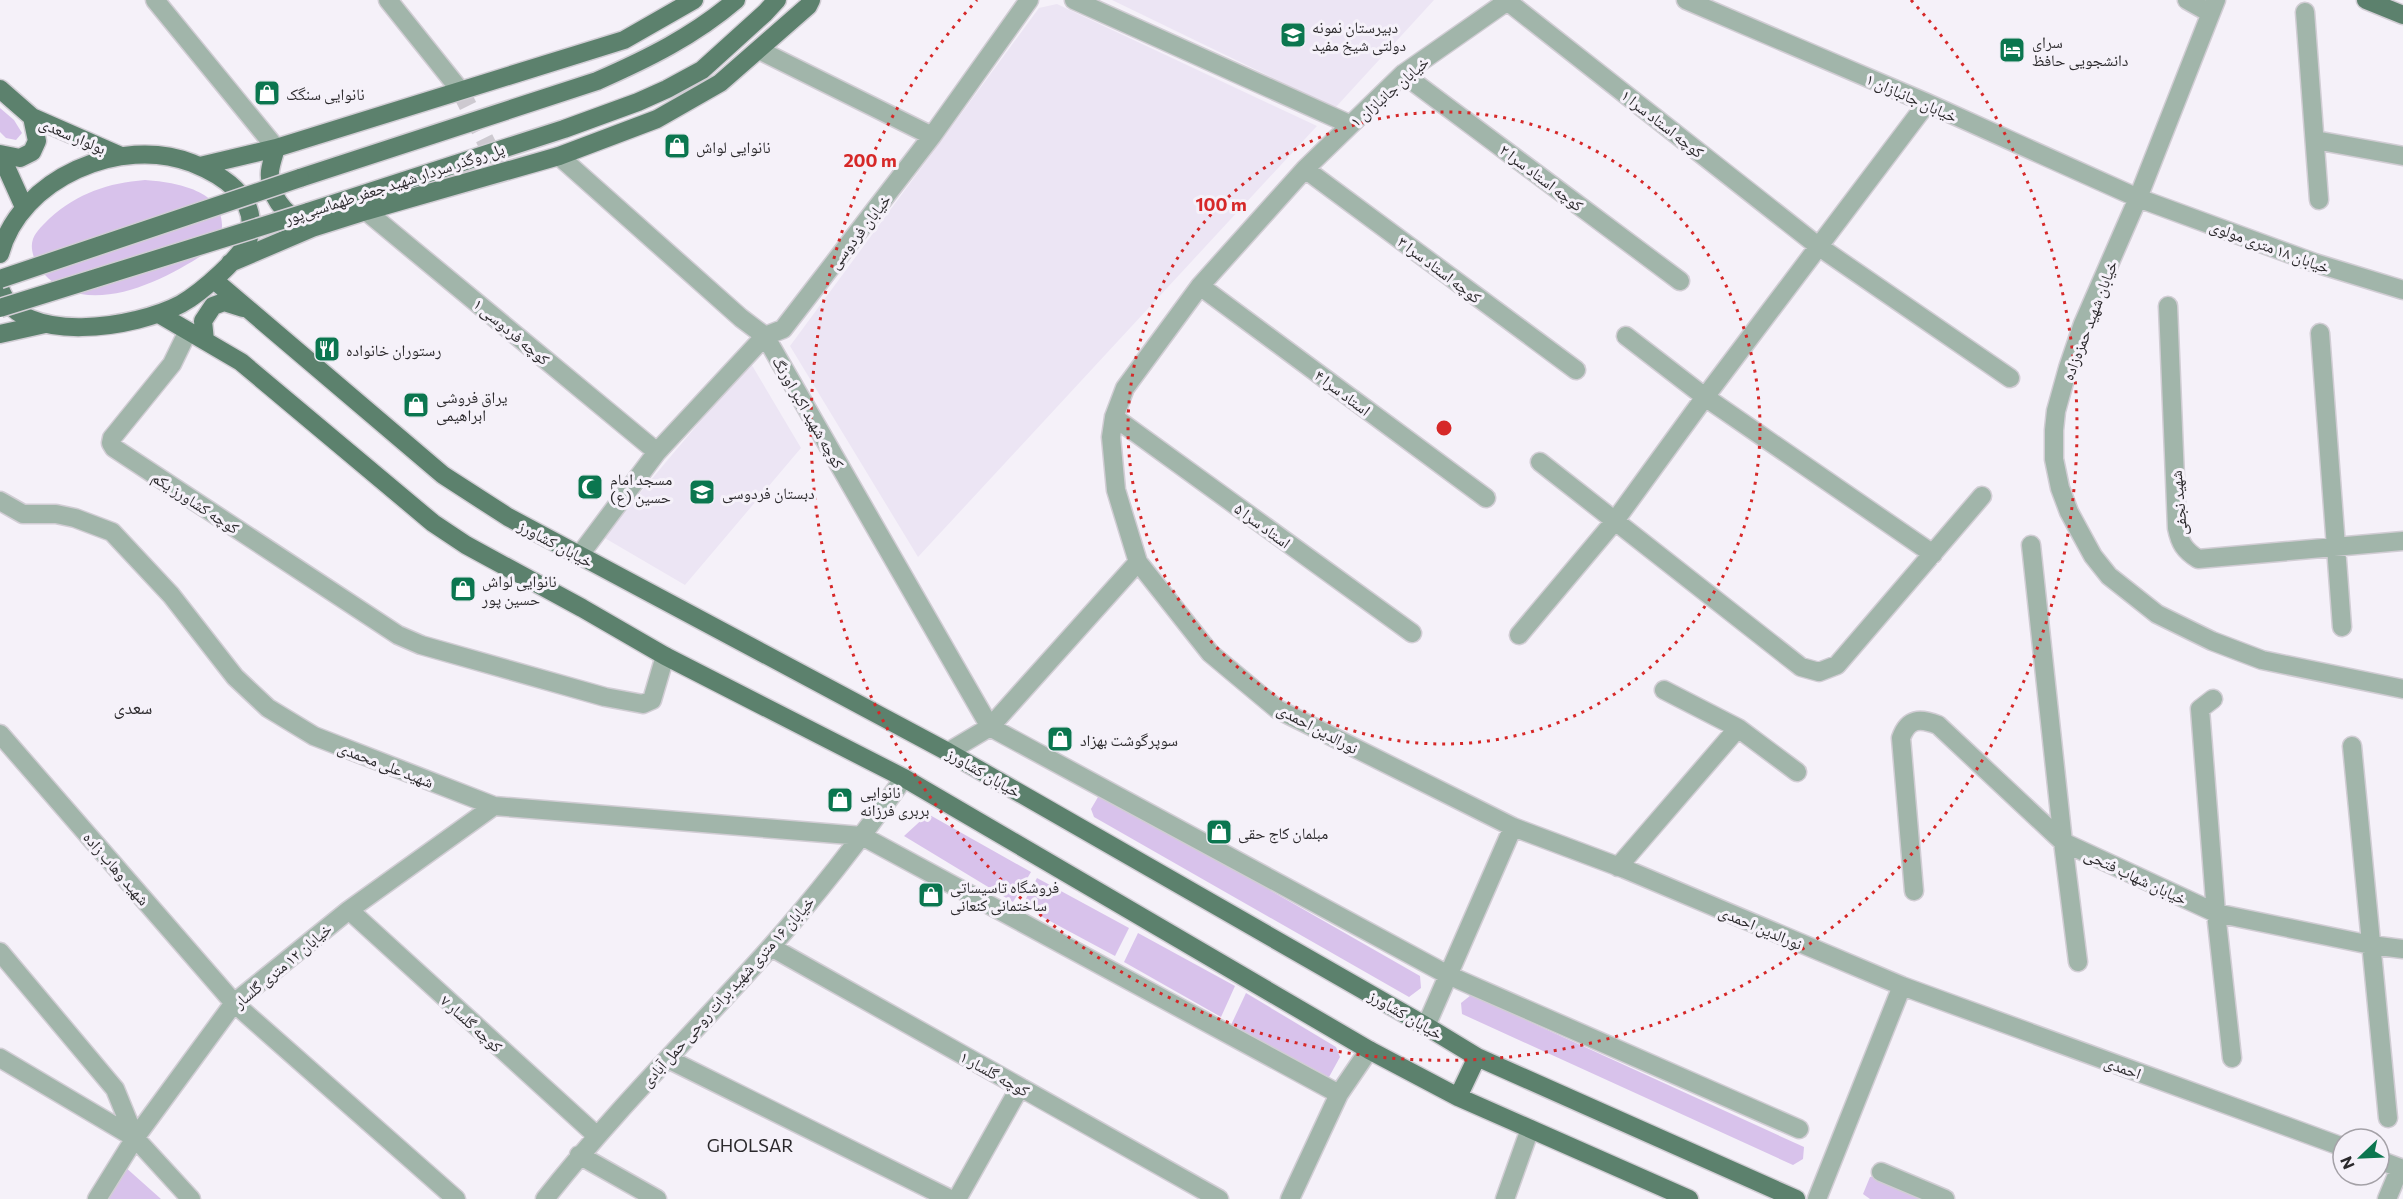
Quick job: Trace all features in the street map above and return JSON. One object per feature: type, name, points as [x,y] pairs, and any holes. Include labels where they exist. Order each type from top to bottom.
[{"type":"main road","name":"پل روگذر سردار شهید جعفر طهماسبی‌پور","points":[[0,279],[597,81],[644,61],[691,35],[736,0]]},
{"type":"main road","points":[[276,148],[270,172],[274,197],[290,217],[310,220],[366,211],[559,156],[657,119],[720,83],[808,6],[811,0]]},
{"type":"main road","points":[[2366,0],[2403,15]]},
{"type":"main road","points":[[200,166],[276,148],[624,40],[688,2]]},
{"type":"main road","name":"پل روگذر سردار شهید جعفر طهماسبی‌پور","points":[[0,308],[310,220],[638,102],[702,70],[771,7]]},
{"type":"main road","name":"بولوار سعدی","points":[[0,88],[32,117],[121,156]]},
{"type":"main road","points":[[0,154],[20,158],[32,152],[37,141],[32,117]]},
{"type":"main road","points":[[0,254],[2,237],[24,207],[44,190],[69,173],[90,164],[121,156],[152,155],[186,161],[216,172],[238,190],[249,216],[250,235],[230,263],[214,280],[181,304],[159,314],[110,325],[86,327],[45,324],[25,317],[12,308],[0,288]]},
{"type":"main road","points":[[0,161],[6,167],[24,207]]},
{"type":"main road","points":[[230,263],[310,220]]},
{"type":"main road","name":"خیابان کشاورز","points":[[214,280],[443,475],[508,517],[948,752],[1477,1057],[1796,1199]]},
{"type":"main road","points":[[204,341],[203,321],[213,306],[224,302],[250,311]]},
{"type":"main road","points":[[159,314],[241,362],[433,523],[466,546],[582,608],[665,656],[904,778],[1370,1050],[1458,1097],[1689,1199]]},
{"type":"main road","points":[[0,334],[45,324]]},
{"type":"main road","points":[[1458,1097],[1477,1057]]},
{"type":"street","points":[[155,0],[276,148]]},
{"type":"street","points":[[388,0],[460,90]]},
{"type":"street","name":"خیابان فردوسی","points":[[579,556],[657,452],[765,336],[783,329],[932,136],[1029,0]]},
{"type":"street","points":[[1074,0],[1349,124]]},
{"type":"street","name":"خیابان جانبازان ۱","points":[[1305,169],[1403,74],[1508,0]]},
{"type":"street","name":"کوچه استاد سرا ۱","points":[[1508,0],[1818,246],[2010,378]]},
{"type":"street","name":"خیابان جانبازان ۱","points":[[1686,0],[1927,103],[2138,198]]},
{"type":"street","points":[[2187,0],[2213,7]]},
{"type":"street","name":"خیابان شهید حمزه‌زاده","points":[[2213,7],[2138,198],[2083,324],[2056,411],[2054,459],[2060,488],[2079,534],[2093,556],[2109,576],[2157,614],[2212,641],[2262,660],[2403,689]]},
{"type":"street","points":[[2305,12],[2319,200]]},
{"type":"street","points":[[759,50],[932,136]]},
{"type":"street","name":"کوچه استاد سرا ۲","points":[[1403,74],[1680,281]]},
{"type":"street","points":[[1519,635],[1614,522],[1705,397],[1927,103]]},
{"type":"street","points":[[2315,140],[2403,156]]},
{"type":"street","name":"کوچه شهید اکبر اورنگ","points":[[559,156],[741,318],[765,336],[990,727]]},
{"type":"street","name":"نورالدین احمدی","points":[[1305,169],[1200,286],[1125,388],[1114,417],[1111,437],[1116,490],[1138,562],[1210,653],[1277,709],[1513,827],[1618,867],[1902,986]]},
{"type":"street","name":"کوچه استاد سرا ۳","points":[[1305,169],[1576,370]]},
{"type":"street","name":"خیابان ۱۸ متری مولوی","points":[[2138,198],[2315,263],[2403,290]]},
{"type":"street","name":"کوچه فردوسی ۱","points":[[366,211],[657,452]]},
{"type":"street","name":"استاد سرا ۴","points":[[1200,286],[1486,498]]},
{"type":"street","name":"شهید نجفی","points":[[2169,306],[2177,528],[2185,550],[2198,559],[2403,542]]},
{"type":"street","name":"کوچه کشاورز یکم","points":[[188,331],[172,364],[112,438],[112,446],[398,635],[421,645],[605,697],[642,704],[652,700],[665,656]]},
{"type":"street","points":[[2320,333],[2342,627]]},
{"type":"street","points":[[1626,336],[1705,397],[1933,554]]},
{"type":"street","name":"استاد سرا ۵","points":[[1114,417],[1412,633]]},
{"type":"street","points":[[1540,462],[1801,667],[1818,672],[1836,665],[1982,496]]},
{"type":"street","name":"شهید علی محمدی","points":[[0,501],[23,514],[56,514],[75,518],[112,532],[171,595],[235,677],[268,708],[314,736],[494,806],[862,836]]},
{"type":"street","points":[[2031,545],[2078,962]]},
{"type":"street","points":[[948,752],[990,727],[1138,562]]},
{"type":"street","points":[[1664,690],[1738,728],[1797,772]]},
{"type":"street","points":[[2213,699],[2200,709],[2216,913],[2232,1058]]},
{"type":"street","name":"خیابان شهاب فتحی","points":[[1914,891],[1901,738],[1904,729],[1912,722],[1923,719],[1938,725],[2063,842],[2216,913],[2371,945],[2403,949]]},
{"type":"street","points":[[990,727],[1448,975],[1799,1129]]},
{"type":"street","points":[[1618,867],[1738,728]]},
{"type":"street","name":"شهید وهاب زاده","points":[[0,734],[234,1003],[456,1199]]},
{"type":"street","points":[[2352,746],[2388,1118]]},
{"type":"street","name":"خیابان ۱۶ متری شهید برات روحی حمل آبادی","points":[[544,1199],[596,1135],[771,947],[862,836],[904,778]]},
{"type":"street","name":"خیابان ۱۲ متری گلسار","points":[[97,1199],[135,1138],[234,1003],[349,910],[494,806]]},
{"type":"street","points":[[1426,1026],[1513,827]]},
{"type":"street","points":[[862,836],[1339,1094]]},
{"type":"street","name":"کوچه گلسار ۷","points":[[349,910],[596,1135]]},
{"type":"street","name":"کوچه گلسار ۱","points":[[771,947],[1218,1199]]},
{"type":"street","points":[[0,952],[115,1089],[135,1138]]},
{"type":"street","points":[[1817,1199],[1902,986]]},
{"type":"street","name":"احمدی","points":[[1902,986],[2331,1143]]},
{"type":"street","points":[[1290,1199],[1339,1094],[1370,1050]]},
{"type":"street","points":[[0,1058],[135,1138],[191,1199]]},
{"type":"street","points":[[668,1059],[950,1199]]},
{"type":"street","points":[[957,1199],[1020,1087]]},
{"type":"street","points":[[1505,1199],[1530,1129]]},
{"type":"street","points":[[579,1155],[657,1199]]},
{"type":"street","points":[[2387,1199],[2402,1168]]},
{"type":"street","points":[[1881,1172],[1945,1199]]},
{"type":"shaded area","name":"دبیرستان نمونه دولتی شیخ مفید","points":[[1112,0],[1434,0],[1335,108]]},
{"type":"shaded area","points":[[1057,4],[1317,126],[918,557],[790,346],[1039,8]]},
{"type":"shaded area","points":[[0,108],[14,120],[22,133],[16,140],[6,138],[0,132]]},
{"type":"shaded area","points":[[145,180],[169,183],[194,190],[215,204],[220,214],[222,227],[217,245],[178,270],[155,281],[131,290],[106,295],[83,294],[62,288],[43,273],[34,257],[32,243],[36,233],[50,218],[71,202],[94,191]]},
{"type":"shaded area","name":"دبستان فردوسی","points":[[750,362],[801,448],[685,585],[603,537]]},
{"type":"shaded area","points":[[1098,797],[1107,797],[1420,976],[1421,988],[1409,997],[1094,817],[1091,809]]},
{"type":"shaded area","points":[[928,814],[1031,872],[1013,902],[904,836]]},
{"type":"shaded area","points":[[1037,878],[1129,928],[1115,956],[1022,906]]},
{"type":"shaded area","points":[[1138,933],[1235,986],[1221,1017],[1124,962]]},
{"type":"shaded area","points":[[1246,993],[1336,1047],[1340,1057],[1329,1077],[1231,1025]]},
{"type":"shaded area","points":[[1471,995],[1804,1147],[1803,1159],[1793,1165],[1462,1014],[1461,1003]]},
{"type":"shaded area","points":[[124,1166],[161,1199],[105,1199]]},
{"type":"shaded area","points":[[1874,1176],[1930,1199],[1870,1199],[1863,1194],[1870,1177]]},
{"type":"tunnel","points":[[460,90],[501,172]]},
{"type":"place","name":"دبیرستان نمونه دولتی شیخ مفید","points":[[1293,35]]},
{"type":"place","name":"سرای دانشجویی حافظ","points":[[2012,50]]},
{"type":"place","name":"نانوایی سنگک","points":[[267,93]]},
{"type":"place","name":"نانوایی لواش","points":[[677,146]]},
{"type":"place","name":"رستوران خانواده","points":[[327,349]]},
{"type":"place","name":"یراق فروشی ابراهیمی","points":[[416,405]]},
{"type":"place","name":"مسجد امام حسین (ع)","points":[[590,487]]},
{"type":"place","name":"دبستان فردوسی","points":[[702,492]]},
{"type":"place","name":"نانوایی لواش حسین پور","points":[[463,589]]},
{"type":"place","name":"سوپرگوشت بهزاد","points":[[1060,739]]},
{"type":"place","name":"نانوایی بربری فرزانه","points":[[840,800]]},
{"type":"place","name":"مبلمان کاج حقی","points":[[1219,832]]},
{"type":"place","name":"فروشگاه تاسیساتی ساختمانی کنعانی","points":[[931,895]]},
{"type":"district","name":"سعدی","points":[[133,707]]},
{"type":"district","name":"GHOLSAR","points":[[750,1145]]}]
